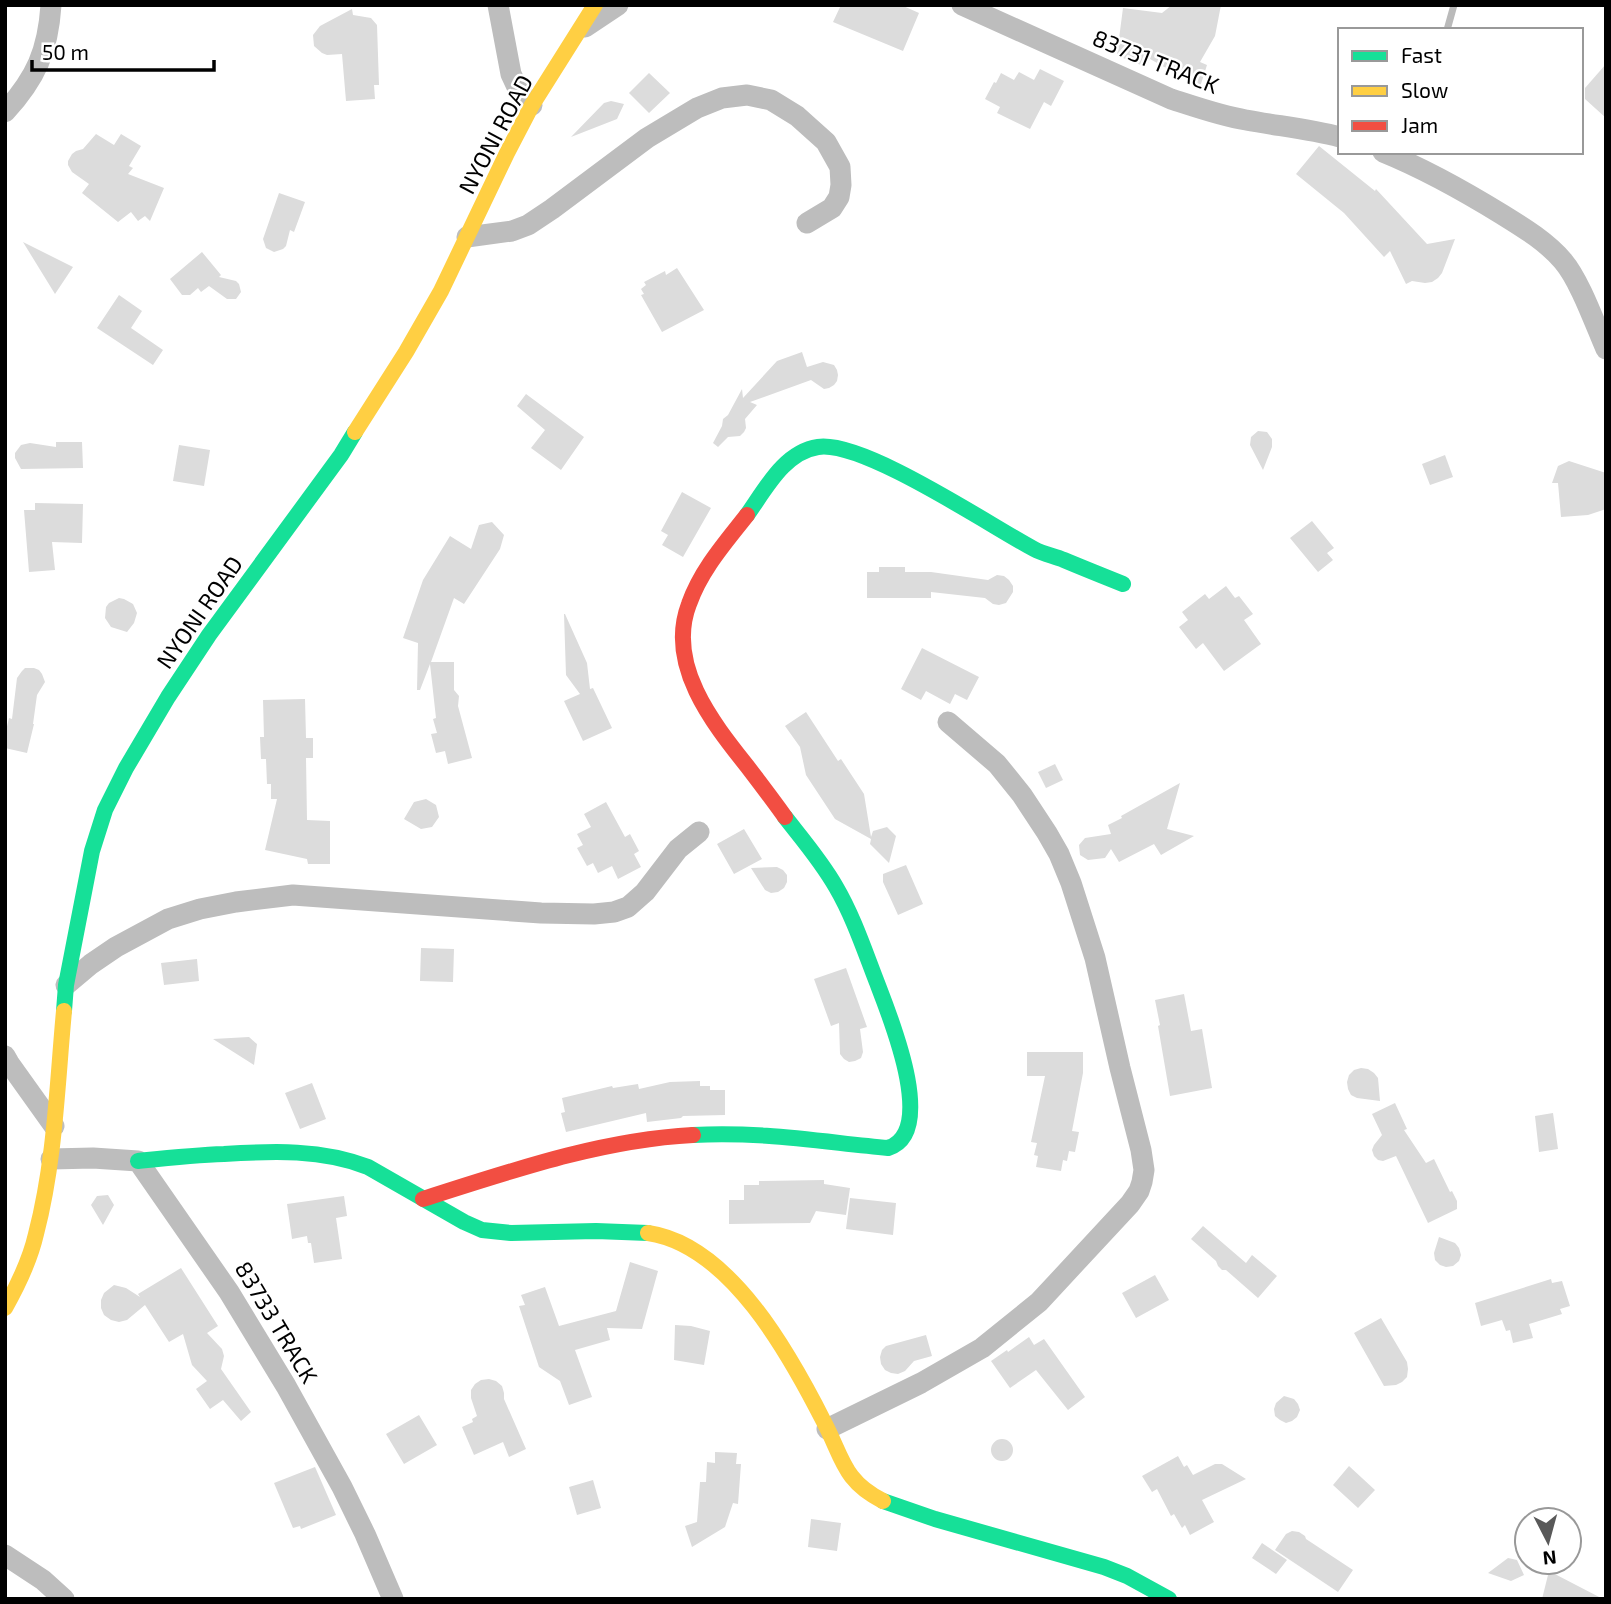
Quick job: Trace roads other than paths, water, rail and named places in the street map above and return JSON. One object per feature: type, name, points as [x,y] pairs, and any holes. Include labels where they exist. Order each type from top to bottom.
[{"type":"street","points":[[5,112],[34,76],[50,27],[51,5]]},
{"type":"street","points":[[498,5],[511,74],[518,89],[532,105]]},
{"type":"street","name":"NYONI ROAD","points":[[5,1308],[20,1280],[36,1236],[51,1159],[66,985],[92,851],[105,810],[126,768],[168,697],[209,635],[348,444],[412,342],[441,291],[532,105],[595,5]]},
{"type":"street","points":[[579,32],[618,5]]},
{"type":"street","name":"83731 TRACK","points":[[962,5],[1171,99],[1245,120],[1338,137]]},
{"type":"street","points":[[467,237],[512,231],[528,225],[647,138],[697,108],[722,98],[747,95],[771,100],[797,117],[826,142],[840,167],[839,197],[832,208],[807,223]]},
{"type":"street","points":[[1388,154],[1477,199],[1548,246],[1564,262],[1575,279],[1606,349]]},
{"type":"street","points":[[423,1199],[565,1155],[649,1138],[707,1134],[766,1135],[888,1148],[897,1146],[903,1140],[910,1116],[906,1070],[900,1046],[852,919],[827,872],[718,728],[697,695],[686,666],[682,625],[688,603],[725,543],[780,469],[797,455],[814,448],[830,446],[847,450],[890,468],[1034,549],[1123,584]]},
{"type":"street","points":[[827,1429],[921,1383],[982,1349],[1039,1302],[1121,1213],[1139,1191],[1142,1182],[1144,1170],[1141,1150],[1095,958],[1059,854],[1021,795],[997,764],[948,722]]},
{"type":"street","points":[[66,985],[116,947],[169,919],[236,902],[293,895],[541,913],[614,912],[628,907],[645,892],[678,849],[699,832]]},
{"type":"street","points":[[6,1060],[54,1126]]},
{"type":"street","points":[[51,1159],[138,1161],[185,1155],[264,1152],[342,1157],[386,1176],[423,1199],[485,1231],[634,1232],[662,1236],[679,1242],[716,1269],[736,1287],[754,1309],[810,1394],[841,1462],[861,1487],[884,1501],[923,1516],[1104,1567],[1169,1599]]},
{"type":"street","name":"83733 TRACK","points":[[138,1161],[229,1292],[286,1386],[342,1487],[393,1599]]},
{"type":"street","points":[[5,1555],[43,1580],[64,1599]]},
{"type":"waterway","points":[[1448,28],[1454,5]]}]
